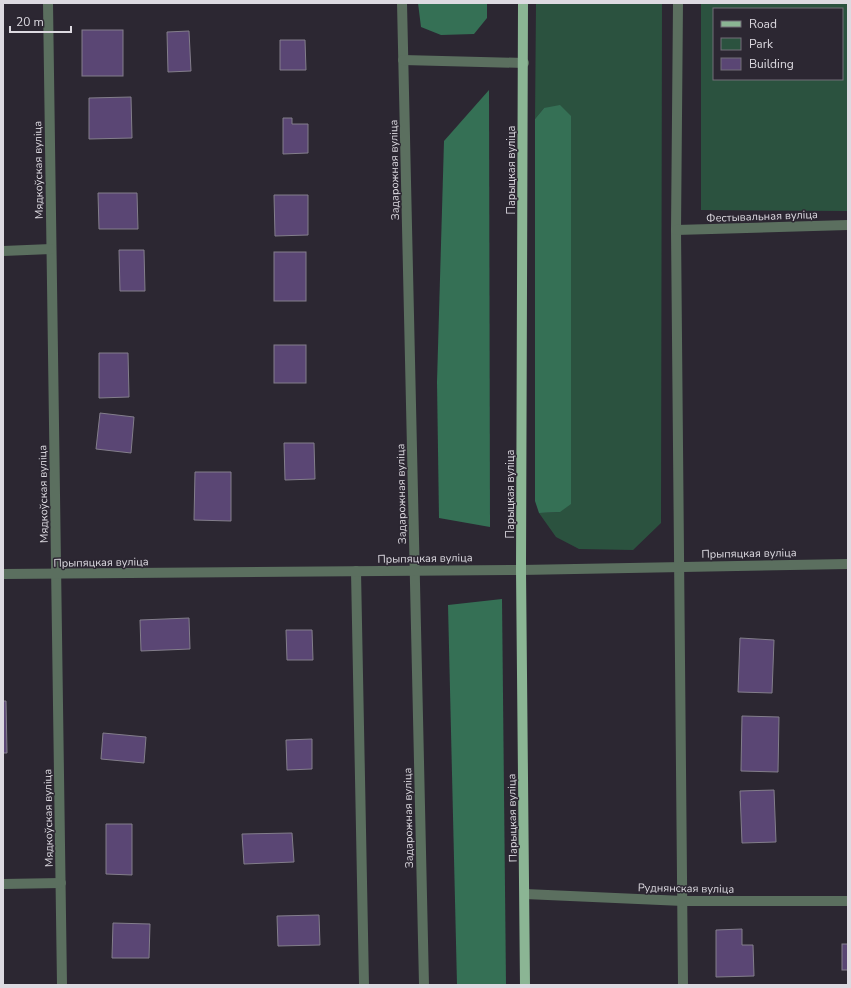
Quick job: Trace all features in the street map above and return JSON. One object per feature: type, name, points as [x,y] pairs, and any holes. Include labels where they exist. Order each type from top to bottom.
[{"type":"main road","name":"Парыцкая вуліца","points":[[523,3],[524,63],[521,570],[526,985]]},
{"type":"street","name":"Мядкоўская вуліца","points":[[48,3],[62,985]]},
{"type":"street","name":"Задарожная вуліца","points":[[402,3],[424,985]]},
{"type":"street","points":[[678,3],[676,230],[683,985]]},
{"type":"street","points":[[403,60],[524,63]]},
{"type":"street","name":"Фестывальная вуліца","points":[[676,230],[848,225]]},
{"type":"street","points":[[3,251],[52,249]]},
{"type":"street","name":"Прыпяцкая вуліца","points":[[3,574],[521,570],[848,564]]},
{"type":"street","points":[[356,571],[364,985]]},
{"type":"street","points":[[3,884],[61,883]]},
{"type":"street","name":"Руднянская вуліца","points":[[525,894],[683,901],[848,901]]},
{"type":"green space","points":[[418,3],[487,3],[487,18],[474,34],[441,35],[421,27]]},
{"type":"green space","points":[[536,3],[662,3],[661,523],[633,550],[579,549],[556,537],[539,513],[560,512],[544,108],[535,119]]},
{"type":"green space","points":[[701,3],[848,3],[848,211],[701,210]]},
{"type":"green space","points":[[489,90],[490,527],[439,518],[437,382],[444,141]]},
{"type":"green space","points":[[560,105],[571,116],[571,504],[560,512],[539,513],[535,501],[535,119],[544,108]]},
{"type":"green space","points":[[502,599],[506,985],[457,985],[448,605]]},
{"type":"building","points":[[82,30],[123,30],[123,76],[82,76]]},
{"type":"building","points":[[189,31],[191,71],[168,72],[167,32]]},
{"type":"building","points":[[280,40],[305,40],[306,70],[280,70]]},
{"type":"building","points":[[131,97],[132,138],[89,139],[89,98]]},
{"type":"building","points":[[283,118],[292,118],[292,124],[308,124],[308,153],[283,154]]},
{"type":"building","points":[[98,193],[137,193],[138,229],[99,229]]},
{"type":"building","points":[[274,195],[308,195],[308,235],[275,236]]},
{"type":"building","points":[[119,250],[144,250],[145,291],[120,291]]},
{"type":"building","points":[[274,252],[306,252],[306,301],[274,301]]},
{"type":"building","points":[[274,345],[306,345],[306,383],[274,383]]},
{"type":"building","points":[[99,353],[128,353],[129,397],[99,398]]},
{"type":"building","points":[[100,413],[134,417],[131,453],[96,449]]},
{"type":"building","points":[[284,443],[314,443],[315,479],[285,480]]},
{"type":"building","points":[[195,472],[231,472],[231,521],[194,520]]},
{"type":"building","points":[[189,618],[190,649],[141,651],[140,620]]},
{"type":"building","points":[[286,630],[312,630],[313,660],[287,660]]},
{"type":"building","points":[[740,638],[774,640],[772,693],[738,692]]},
{"type":"building","points":[[3,701],[6,701],[7,753],[3,753]]},
{"type":"building","points":[[742,716],[779,717],[778,772],[741,771]]},
{"type":"building","points":[[103,733],[146,737],[144,763],[101,759]]},
{"type":"building","points":[[312,739],[312,769],[287,770],[286,740]]},
{"type":"building","points":[[774,790],[776,842],[742,843],[740,791]]},
{"type":"building","points":[[106,824],[132,824],[132,875],[106,874]]},
{"type":"building","points":[[292,833],[294,862],[244,864],[242,834]]},
{"type":"building","points":[[319,915],[320,945],[278,946],[277,916]]},
{"type":"building","points":[[113,923],[150,924],[149,958],[112,958]]},
{"type":"building","points":[[742,929],[742,945],[753,945],[754,976],[716,977],[716,930]]},
{"type":"building","points":[[842,944],[848,944],[848,970],[842,970]]}]
